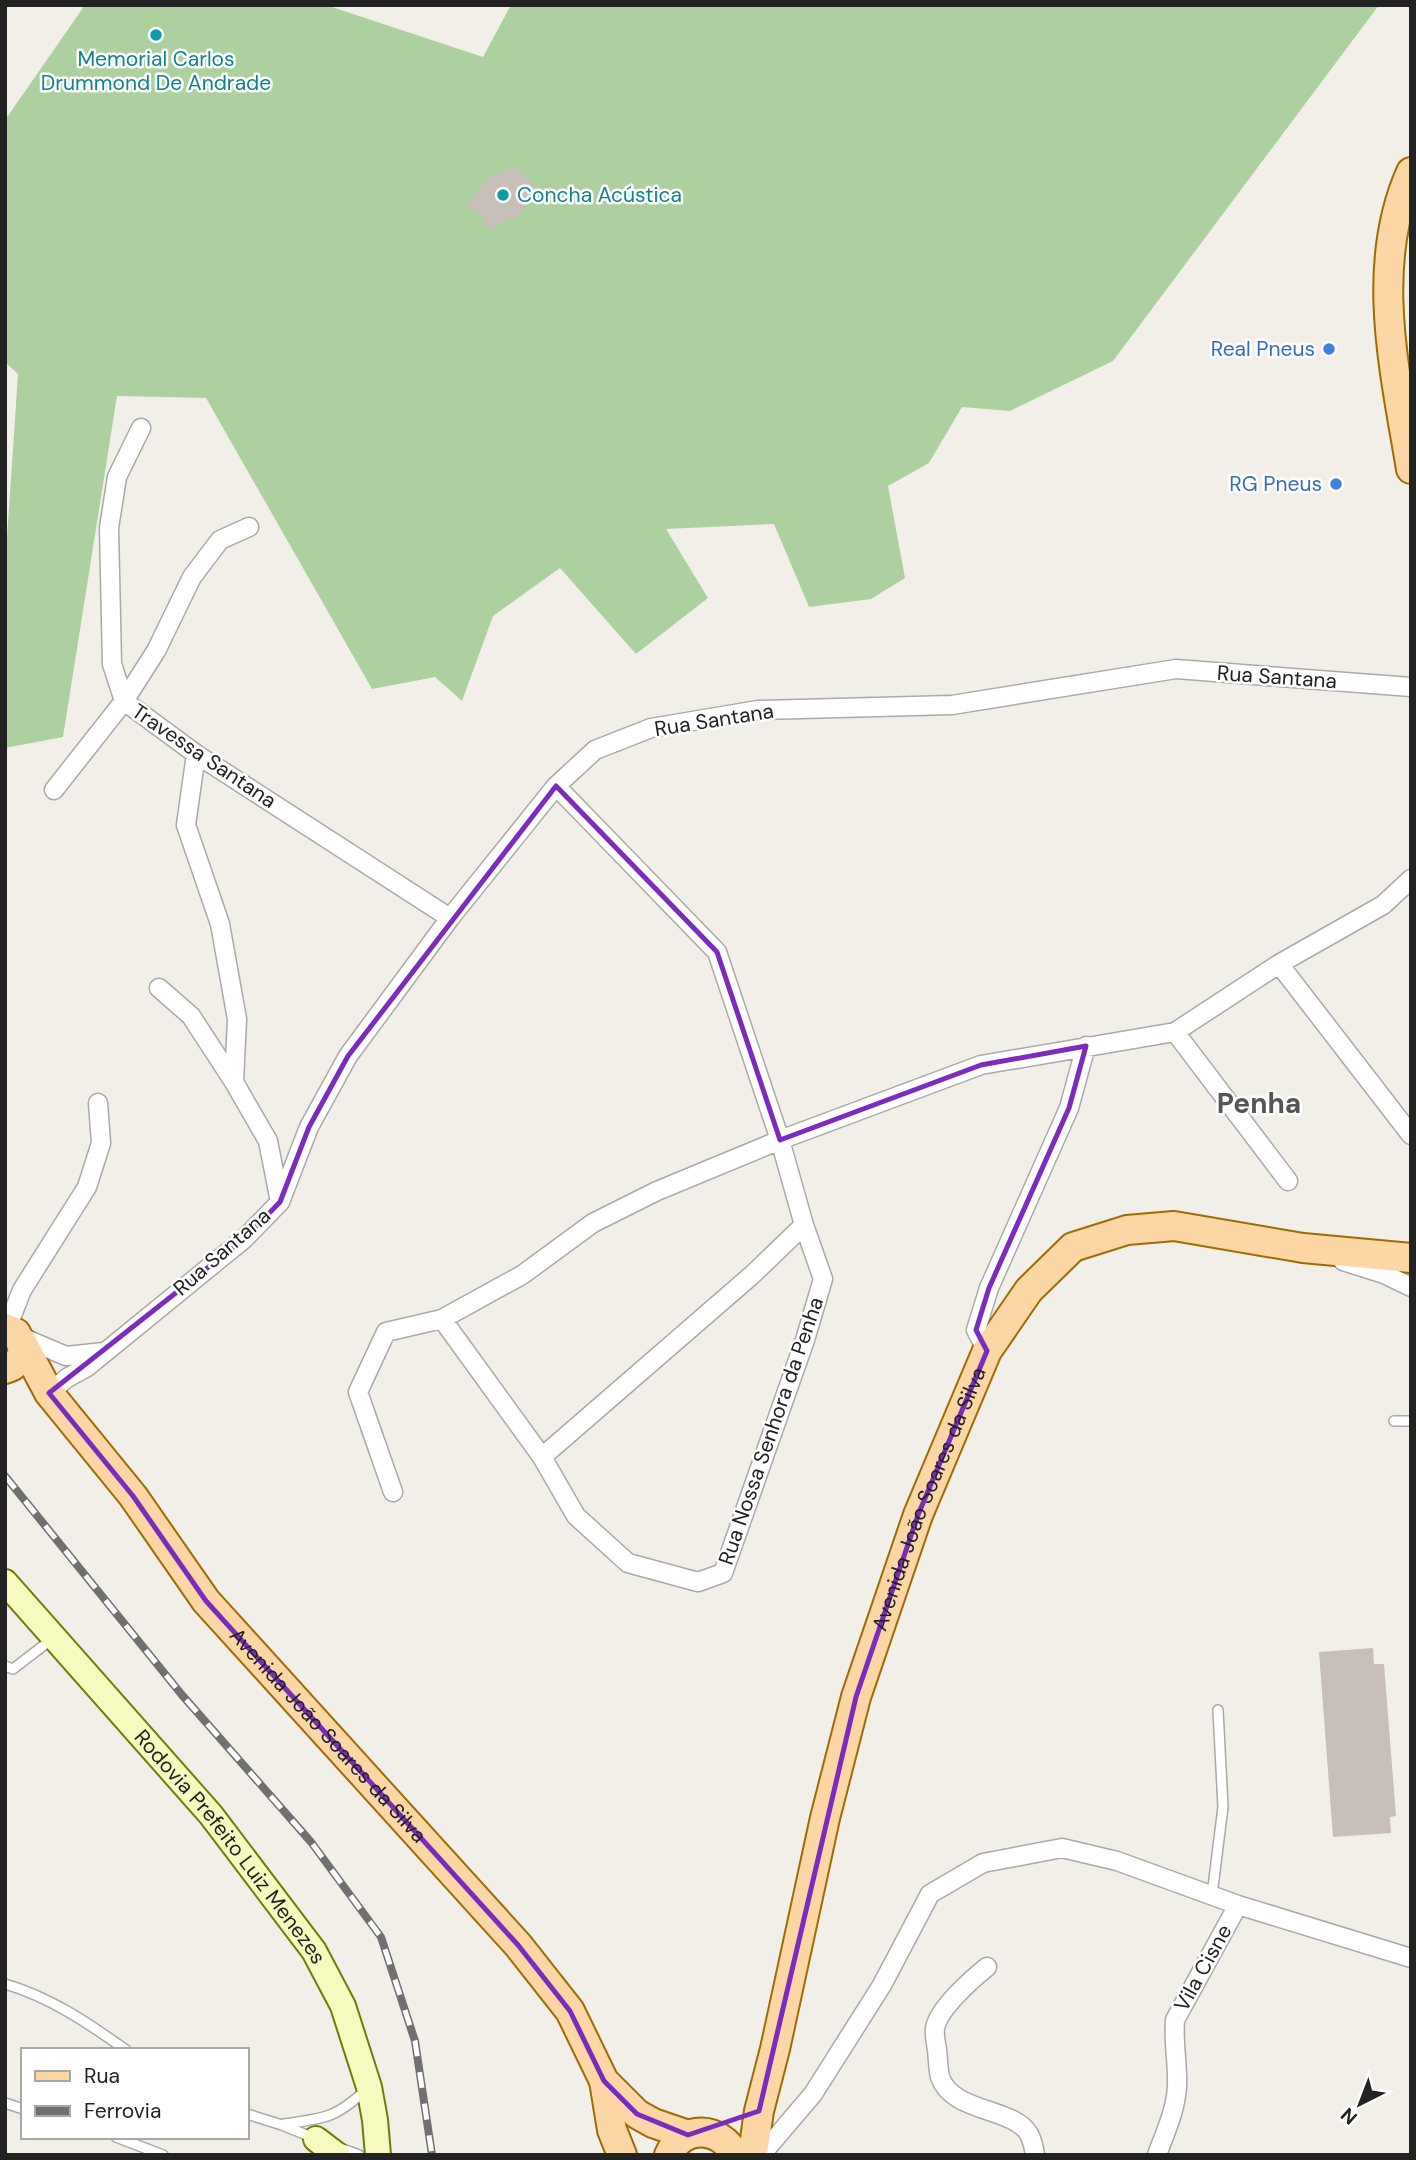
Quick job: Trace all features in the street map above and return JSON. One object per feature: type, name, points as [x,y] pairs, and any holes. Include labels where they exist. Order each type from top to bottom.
[{"type":"main road","points":[[1411,172],[1400,196],[1387,267],[1391,342],[1411,470]]},
{"type":"main road","name":"Avenida João Soares da Silva","points":[[749,2155],[754,2146],[759,2111],[825,1818],[856,1697],[918,1515],[987,1352],[1029,1290],[1073,1247],[1127,1230],[1174,1226],[1303,1248],[1411,1258]]},
{"type":"main road","name":"Avenida João Soares da Silva","points":[[12,1345],[133,1496],[206,1601],[518,1945],[570,2011],[604,2081],[612,2130],[622,2155]]},
{"type":"main road","name":"Rodovia Prefeito Luiz Menezes","points":[[5,1581],[211,1815],[314,1951],[343,2006],[369,2087],[378,2155]]},
{"type":"main road","name":"Avenida João Soares da Silva","points":[[604,2081],[638,2114],[653,2123],[689,2141],[721,2137],[731,2146],[734,2155]]},
{"type":"main road","points":[[689,2141],[749,2118],[759,2111]]},
{"type":"main road","points":[[316,2139],[337,2155]]},
{"type":"street","name":"Travessa Santana","points":[[141,428],[117,477],[109,528],[112,664],[124,701],[196,754],[450,918]]},
{"type":"street","points":[[54,790],[124,701],[156,651],[192,577],[220,540],[249,527]]},
{"type":"street","name":"Rua Santana","points":[[49,1393],[66,1378],[87,1367],[244,1239],[280,1202],[309,1127],[348,1056],[450,918],[556,786],[595,750],[651,728],[758,710],[952,705],[1176,669],[1411,687]]},
{"type":"street","points":[[196,754],[187,825],[220,924],[237,1019],[234,1082]]},
{"type":"street","name":"Rua Nossa Senhora da Penha","points":[[442,1319],[542,1457],[576,1517],[628,1563],[698,1582],[723,1573],[805,1339],[823,1279],[803,1225],[780,1140],[717,952],[556,786]]},
{"type":"street","points":[[393,1492],[358,1392],[386,1332],[442,1319],[522,1275],[593,1223],[657,1191],[780,1140],[981,1065],[1175,1032],[1279,964],[1383,905],[1411,879]]},
{"type":"street","points":[[1279,964],[1411,1135]]},
{"type":"street","points":[[159,988],[191,1016],[268,1141],[280,1202]]},
{"type":"street","points":[[1175,1032],[1288,1181]]},
{"type":"street","points":[[987,1352],[976,1330],[989,1288],[1069,1108],[1086,1046]]},
{"type":"street","points":[[98,1103],[101,1143],[86,1187],[22,1290],[12,1345],[66,1356],[104,1352]]},
{"type":"street","points":[[542,1457],[752,1275],[803,1225]]},
{"type":"street","points":[[1303,1248],[1384,1274],[1411,1287]]},
{"type":"street","points":[[761,2155],[813,2094],[883,1985],[930,1894],[983,1863],[1062,1848],[1117,1861],[1238,1905],[1411,1958]]},
{"type":"street","name":"Vila Cisne","points":[[1157,2155],[1176,2101],[1173,2036],[1175,2020],[1238,1905]]},
{"type":"street","points":[[987,1967],[969,1981],[937,2021],[935,2030],[940,2076],[953,2094],[1021,2124],[1029,2133],[1035,2155]]},
{"type":"street","points":[[759,2111],[763,2118],[768,2120],[790,2120]]},
{"type":"lane","points":[[1394,1421],[1411,1421]]},
{"type":"lane","points":[[5,1666],[13,1669],[55,1637]]},
{"type":"lane","points":[[1212,1895],[1223,1807],[1218,1710]]},
{"type":"lane","points":[[5,1984],[31,1992],[86,2021],[123,2048]]},
{"type":"lane","points":[[282,2124],[327,2118],[348,2106],[369,2087]]},
{"type":"lane","points":[[248,2114],[282,2124],[359,2155]]},
{"type":"lane","points":[[121,2139],[163,2155]]},
{"type":"highlighted area","points":[[556,786],[717,952],[780,1140],[981,1065],[1086,1046],[1069,1108],[989,1288],[976,1330],[987,1351],[918,1515],[856,1697],[759,2111],[688,2135],[637,2114],[604,2081],[570,2011],[518,1945],[206,1601],[133,1496],[49,1393],[244,1239],[280,1202],[309,1127],[348,1056]]},
{"type":"green space","points":[[85,5],[326,5],[483,57],[511,5],[1379,5],[1113,361],[1010,411],[962,407],[929,463],[888,486],[905,578],[871,599],[809,607],[774,524],[666,529],[708,598],[636,654],[560,568],[493,616],[462,701],[435,677],[372,689],[206,398],[117,396],[63,737],[5,748],[5,568],[18,374],[5,362],[5,120]]},
{"type":"building","name":"Concha Acústica","points":[[516,166],[535,186],[528,203],[518,216],[488,229],[480,215],[468,205],[488,177]]},
{"type":"building","points":[[1373,1648],[1374,1664],[1384,1664],[1396,1816],[1390,1817],[1391,1833],[1333,1837],[1319,1652]]},
{"type":"railway","points":[[5,1476],[182,1695],[311,1842],[381,1937],[415,2041],[432,2155]]},
{"type":"place","name":"Memorial Carlos Drummond De Andrade","points":[[156,35]]},
{"type":"place","name":"Concha Acústica","points":[[503,195]]},
{"type":"place","name":"Real Pneus","points":[[1329,349]]},
{"type":"place","name":"RG Pneus","points":[[1336,484]]},
{"type":"district","name":"Penha","points":[[1259,1103]]}]
